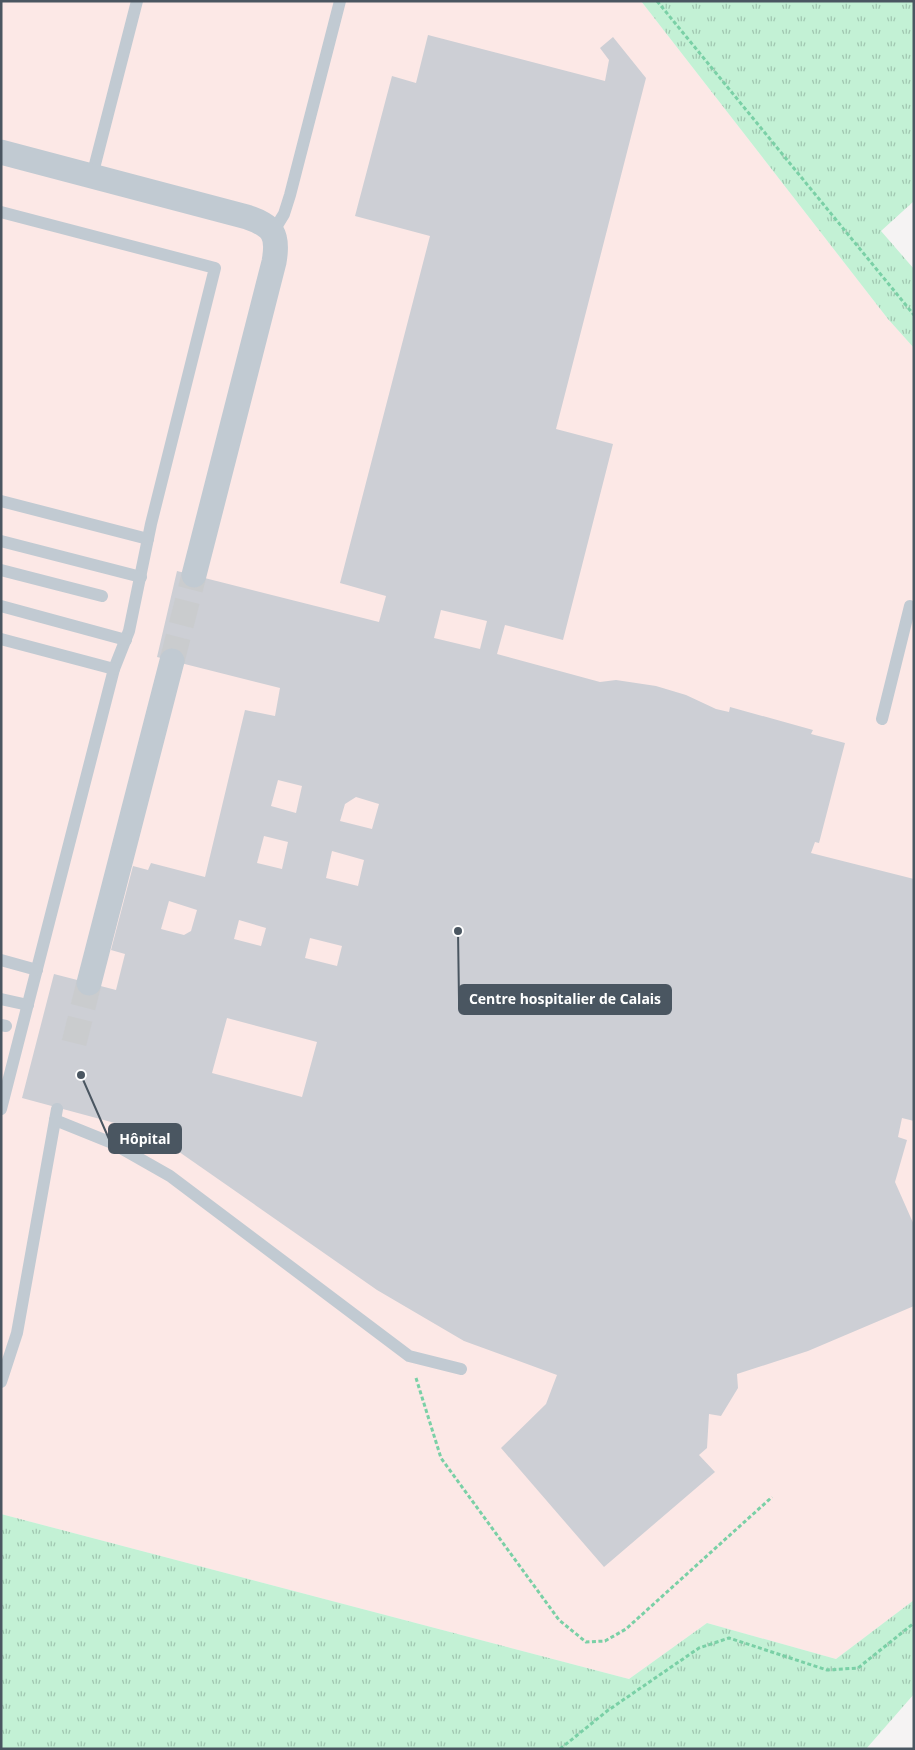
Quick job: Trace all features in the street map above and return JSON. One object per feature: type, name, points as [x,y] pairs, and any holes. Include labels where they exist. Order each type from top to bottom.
[{"type":"street","points":[[1,152],[247,217],[266,225],[273,232],[276,240],[274,262],[194,575]]},
{"type":"street","points":[[89,984],[172,661]]},
{"type":"lane","points":[[92,176],[137,1]]},
{"type":"lane","points":[[273,232],[284,214],[290,195],[340,1]]},
{"type":"lane","points":[[1,212],[215,268],[148,539],[126,640],[114,669],[28,1006],[7,1064],[2,1102]]},
{"type":"lane","points":[[1,502],[148,539]]},
{"type":"lane","points":[[1,541],[141,577]]},
{"type":"lane","points":[[1,570],[102,596]]},
{"type":"lane","points":[[1,606],[126,640]]},
{"type":"lane","points":[[882,720],[910,606]]},
{"type":"lane","points":[[1,639],[114,669]]},
{"type":"lane","points":[[1,960],[37,970]]},
{"type":"lane","points":[[1,999],[28,1006]]},
{"type":"lane","points":[[1,1382],[17,1333],[56,1115],[112,1143],[170,1176],[409,1356],[461,1369]]},
{"type":"path","points":[[657,1],[914,316]]},
{"type":"path","points":[[409,1356],[441,1458],[559,1620],[586,1642],[605,1641],[626,1628],[772,1497]]},
{"type":"path","points":[[560,1749],[607,1710],[699,1648],[729,1638],[827,1670],[858,1668],[914,1623]]},
{"type":"shaded area","points":[[1,1],[641,1],[888,319],[914,348],[914,1600],[836,1659],[707,1623],[629,1679],[1,1514]]},
{"type":"green space","points":[[641,1],[914,1],[914,201],[881,231],[914,269],[914,348],[888,319]]},
{"type":"green space","points":[[1,1514],[629,1679],[707,1623],[836,1659],[914,1600],[914,1694],[866,1749],[1,1749]]},
{"type":"building","points":[[428,35],[605,81],[609,60],[600,48],[613,37],[646,78],[556,429],[613,444],[563,640],[505,625],[497,654],[600,682],[616,680],[656,686],[686,695],[716,709],[729,712],[730,707],[813,730],[811,734],[845,743],[819,843],[815,842],[811,853],[914,879],[914,1121],[902,1118],[898,1137],[907,1140],[895,1182],[914,1225],[914,1306],[808,1351],[737,1374],[738,1388],[721,1416],[709,1414],[707,1448],[699,1455],[715,1472],[604,1567],[501,1448],[546,1404],[557,1375],[464,1341],[377,1290],[152,1133],[22,1098],[54,974],[116,990],[125,954],[111,950],[133,866],[148,870],[151,863],[205,877],[245,710],[275,716],[280,688],[157,657],[177,571],[379,622],[386,596],[340,583],[430,236],[355,216],[392,76],[416,83]],"holes":[[[441,610],[487,621],[480,649],[434,638]],[[278,780],[302,786],[296,813],[271,806]],[[356,797],[379,804],[372,829],[340,821],[345,804]],[[264,836],[288,842],[282,869],[257,863]],[[332,851],[364,860],[358,886],[326,878]],[[169,901],[197,910],[191,931],[184,935],[161,929]],[[239,920],[266,928],[261,946],[234,939]],[[310,938],[342,946],[337,966],[305,958]],[[227,1018],[317,1042],[302,1097],[212,1073]]]},
{"type":"tunnel","points":[[172,661],[194,575]]},
{"type":"tunnel","points":[[74,1043],[89,983]]},
{"type":"place","name":"Centre hospitalier de Calais","points":[[458,931]]},
{"type":"place","name":"Hôpital","points":[[81,1075]]}]
